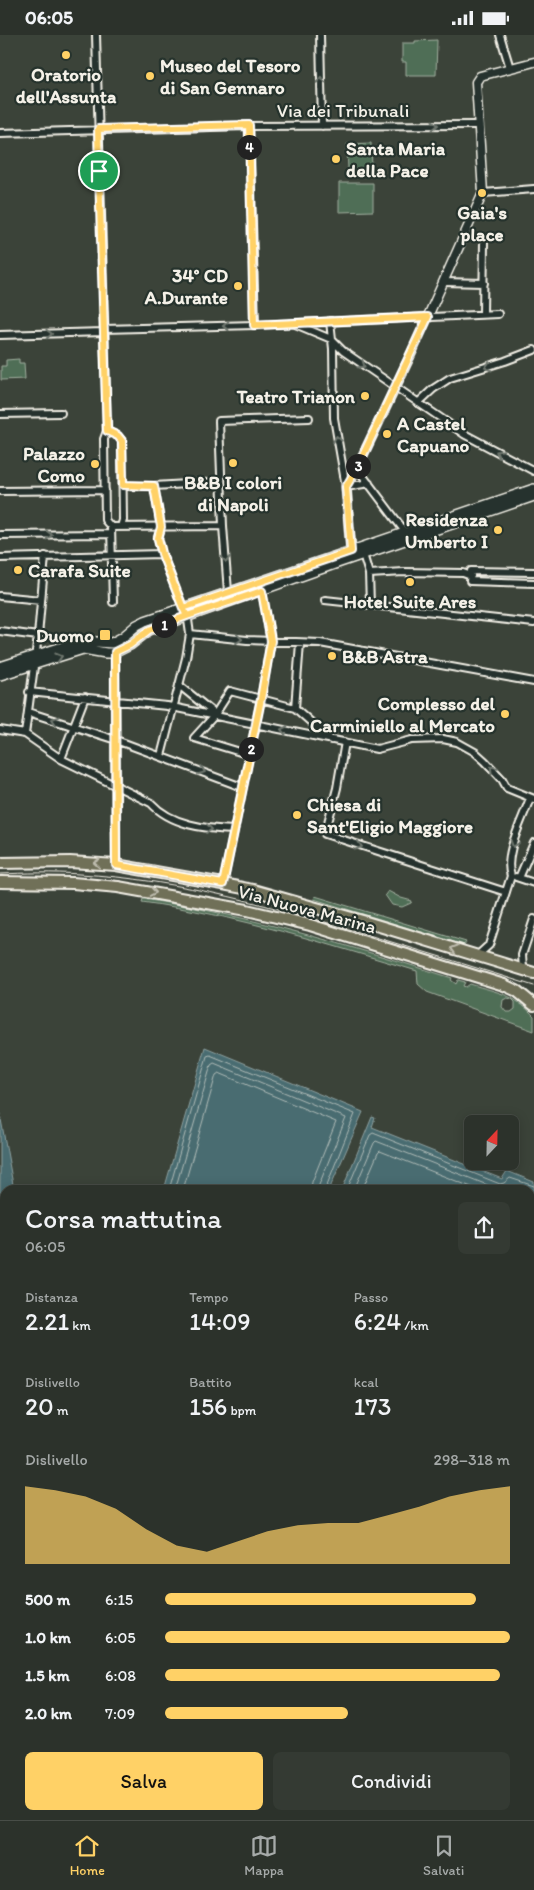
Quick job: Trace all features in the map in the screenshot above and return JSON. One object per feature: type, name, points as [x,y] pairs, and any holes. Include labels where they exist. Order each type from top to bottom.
[{"type":"main road","points":[[82,645],[106,653],[115,652],[130,645],[149,630],[228,592],[534,489]]},
{"type":"main road","points":[[0,675],[33,661],[82,645],[112,643],[124,637],[137,625],[145,621],[262,591],[363,554],[534,496]]},
{"type":"main road","points":[[0,667],[33,661]]},
{"type":"main road","name":"Via Nuova Marina","points":[[0,863],[70,862],[116,865],[223,884],[252,890],[357,920],[534,973]]},
{"type":"main road","name":"Via Nuova Marina","points":[[0,882],[73,883],[118,887],[247,910],[310,925],[496,982],[516,991],[534,1005]]},
{"type":"street","points":[[96,35],[107,431],[104,439],[105,520],[111,531],[114,602]]},
{"type":"street","points":[[320,35],[322,126]]},
{"type":"street","points":[[500,35],[510,68]]},
{"type":"street","points":[[346,487],[357,468],[428,317],[483,193],[477,125],[476,82],[480,76],[534,62]]},
{"type":"street","points":[[249,125],[254,325]]},
{"type":"street","name":"Via dei Tribunali","points":[[0,133],[249,125],[477,125]]},
{"type":"street","points":[[483,193],[534,189]]},
{"type":"street","points":[[483,315],[484,243]]},
{"type":"street","points":[[444,282],[484,283]]},
{"type":"street","points":[[0,335],[498,314]]},
{"type":"street","points":[[330,321],[333,349],[334,418],[346,487],[351,551]]},
{"type":"street","points":[[292,323],[331,339],[342,351],[464,434],[534,471]]},
{"type":"street","points":[[418,403],[433,389],[450,378],[506,361],[534,350]]},
{"type":"street","points":[[0,414],[61,413]]},
{"type":"street","points":[[228,592],[223,526],[219,421],[308,419]]},
{"type":"street","points":[[107,431],[118,436],[122,441],[123,520],[121,527]]},
{"type":"street","points":[[357,468],[406,533]]},
{"type":"street","points":[[123,485],[154,486],[222,483]]},
{"type":"street","points":[[346,487],[369,483]]},
{"type":"street","points":[[154,486],[161,527],[158,538],[162,554],[185,612],[190,635],[161,756]]},
{"type":"street","points":[[0,491],[105,490]]},
{"type":"street","points":[[0,535],[111,531],[121,527],[223,526]]},
{"type":"street","points":[[0,558],[162,554]]},
{"type":"street","points":[[363,554],[370,575],[370,604]]},
{"type":"street","points":[[25,734],[33,661],[38,636],[45,556]]},
{"type":"street","points":[[534,572],[471,571],[470,581],[534,583]]},
{"type":"street","points":[[370,575],[404,572],[463,573],[471,576]]},
{"type":"street","points":[[223,884],[271,641],[262,591]]},
{"type":"street","points":[[0,596],[41,600]]},
{"type":"street","points":[[325,600],[534,623]]},
{"type":"street","points":[[0,631],[38,636]]},
{"type":"street","points":[[190,635],[320,643],[534,682]]},
{"type":"street","points":[[295,708],[300,643]]},
{"type":"street","points":[[115,652],[116,865]]},
{"type":"street","points":[[179,683],[214,715]]},
{"type":"street","points":[[250,755],[194,738],[214,715],[230,691],[295,708],[309,718],[332,741]]},
{"type":"street","points":[[29,692],[173,707],[377,749],[412,740],[443,739],[457,742],[475,752],[502,779],[507,788],[532,798],[511,852],[509,866],[511,876],[490,945],[476,956]]},
{"type":"street","points":[[61,759],[75,727],[85,697]]},
{"type":"street","points":[[28,711],[116,740],[242,787]]},
{"type":"street","points":[[0,730],[25,734],[61,759],[151,803],[174,819],[196,827],[212,830],[234,830]]},
{"type":"street","points":[[345,743],[337,788],[325,834],[506,892]]},
{"type":"street","points":[[519,878],[534,843]]},
{"type":"street","points":[[511,876],[534,883]]},
{"type":"street","points":[[523,969],[522,955],[534,919]]},
{"type":"green space","points":[[437,40],[436,75],[406,75],[406,62],[402,62],[402,43]]},
{"type":"green space","points":[[371,143],[372,169],[348,170],[347,144]]},
{"type":"green space","points":[[339,183],[373,183],[373,211],[339,212]]},
{"type":"green space","points":[[19,359],[19,363],[24,363],[25,379],[1,380],[1,366],[6,366],[6,360]]},
{"type":"green space","points":[[388,891],[412,901],[402,907],[392,905],[385,895]]},
{"type":"green space","points":[[315,896],[466,942],[464,945],[314,899]]},
{"type":"green space","points":[[143,899],[183,906],[299,932],[452,978],[451,980],[456,984],[458,980],[465,982],[463,986],[466,987],[470,984],[497,992],[512,998],[534,1016],[534,1031],[427,992],[418,984],[417,971],[247,922],[142,902]],"holes":[[[507,998],[515,1002],[515,1009],[511,1012],[506,1012],[502,1007],[503,1000]]]},
{"type":"water","points":[[205,1047],[363,1112],[331,1185],[165,1185]]},
{"type":"water","points":[[0,1114],[13,1185],[0,1185]]},
{"type":"water","points":[[372,1117],[375,1118],[372,1127],[464,1164],[464,1170],[480,1170],[502,1179],[507,1171],[534,1182],[534,1185],[344,1185]]},
{"type":"tram line","points":[[0,874],[79,874],[117,877],[192,888],[303,916],[534,986]]},
{"type":"place","name":"Oratorio dell'Assunta","points":[[66,55]]},
{"type":"place","name":"Museo del Tesoro di San Gennaro","points":[[150,76]]},
{"type":"place","name":"Santa Maria della Pace","points":[[336,159]]},
{"type":"place","name":"Gaia's place","points":[[482,193]]},
{"type":"place","name":"34° CD A.Durante","points":[[238,286]]},
{"type":"place","name":"Teatro Trianon","points":[[365,396]]},
{"type":"place","name":"A Castel Capuano","points":[[387,434]]},
{"type":"place","name":"B&B I colori di Napoli","points":[[233,463]]},
{"type":"place","name":"Palazzo Como","points":[[95,464]]},
{"type":"place","name":"Residenza Umberto I","points":[[498,530]]},
{"type":"place","name":"Carafa Suite","points":[[18,570]]},
{"type":"place","name":"Hotel Suite Ares","points":[[410,582]]},
{"type":"place","name":"Duomo","points":[[105,635]]},
{"type":"place","name":"B&B Astra","points":[[332,656]]},
{"type":"place","name":"Complesso del Carminiello al Mercato","points":[[505,714]]},
{"type":"place","name":"Chiesa di Sant'Eligio Maggiore","points":[[297,815]]},
{"type":"route","points":[[99,171],[98,129],[249,125],[254,325],[428,317],[357,468],[346,487],[351,551],[183,608],[187,616],[262,591],[271,641],[223,884],[116,865],[115,652],[130,645],[149,630],[187,616],[183,608],[162,554],[158,538],[161,527],[154,486],[123,485],[122,441],[118,436],[107,431],[99,171]]}]
